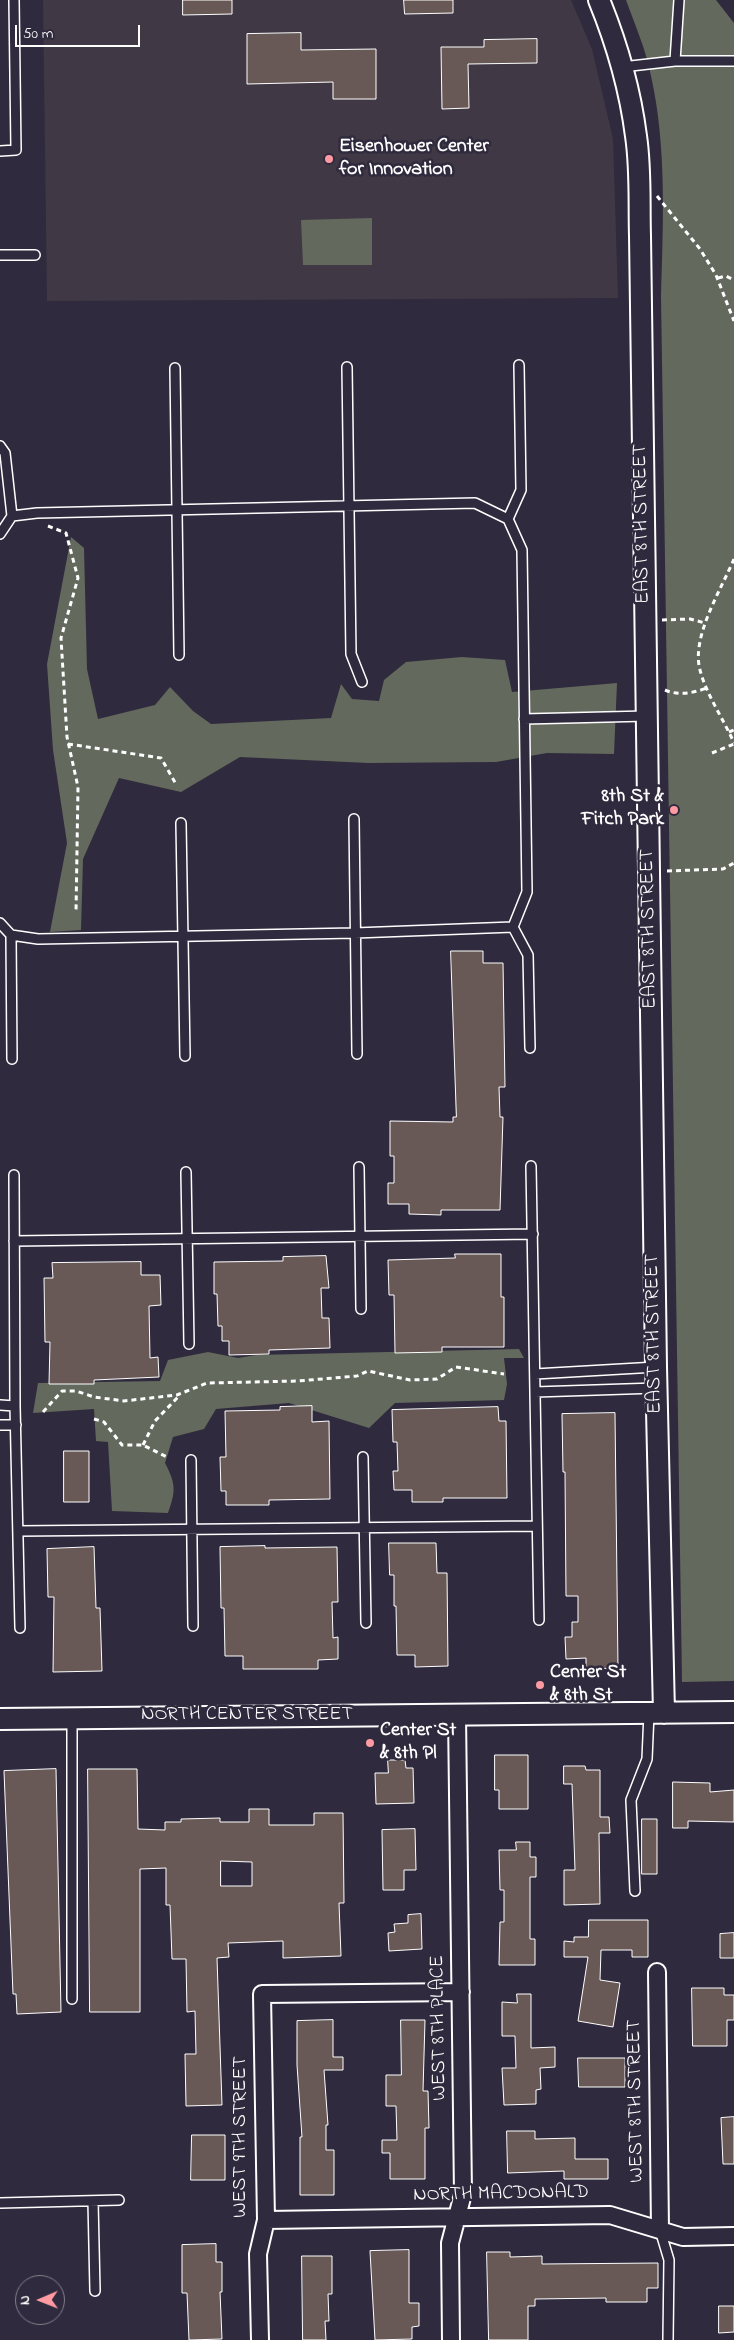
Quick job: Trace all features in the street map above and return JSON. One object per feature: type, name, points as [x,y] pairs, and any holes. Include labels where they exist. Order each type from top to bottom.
[{"type":"street","name":"EAST 8TH STREET","points":[[599,0],[622,66],[637,138],[639,197],[656,1366],[657,1713]]},
{"type":"street","name":"NORTH CENTER STREET","points":[[0,1719],[734,1712]]},
{"type":"street","name":"WEST 8TH PLACE","points":[[451,2340],[450,2242],[463,2194],[457,1715]]},
{"type":"street","name":"WEST 8TH STREET","points":[[657,1972],[660,2230]]},
{"type":"street","name":"WEST 9TH STREET","points":[[260,2340],[258,2254],[266,2220],[262,1994],[461,1992]]},
{"type":"street","name":"NORTH MACDONALD","points":[[266,2220],[610,2215],[683,2237],[734,2236]]},
{"type":"lane","points":[[0,150],[16,150],[14,0]]},
{"type":"lane","points":[[675,61],[679,0]]},
{"type":"lane","points":[[622,66],[675,61],[734,61]]},
{"type":"lane","points":[[0,255],[35,255]]},
{"type":"lane","points":[[508,519],[521,490],[519,365]]},
{"type":"lane","points":[[347,367],[351,654],[362,682]]},
{"type":"lane","points":[[175,368],[179,655]]},
{"type":"lane","points":[[0,446],[5,453],[12,516],[0,534]]},
{"type":"lane","points":[[12,516],[475,503],[508,519],[522,550],[527,892],[513,927],[528,955],[530,1048]]},
{"type":"lane","points":[[524,718],[647,716]]},
{"type":"lane","points":[[354,819],[357,1054]]},
{"type":"lane","points":[[181,822],[185,1056]]},
{"type":"lane","points":[[0,923],[11,935],[38,939],[356,933],[513,927]]},
{"type":"lane","points":[[11,935],[12,1059]]},
{"type":"lane","points":[[531,1166],[539,1620]]},
{"type":"lane","points":[[359,1167],[361,1309]]},
{"type":"lane","points":[[186,1172],[189,1344]]},
{"type":"lane","points":[[14,1175],[15,1406],[20,1628]]},
{"type":"lane","points":[[14,1241],[532,1234]]},
{"type":"lane","points":[[535,1374],[656,1366]]},
{"type":"lane","points":[[535,1392],[656,1388]]},
{"type":"lane","points":[[0,1406],[15,1406]]},
{"type":"lane","points":[[0,1425],[16,1425]]},
{"type":"lane","points":[[363,1457],[366,1623]]},
{"type":"lane","points":[[191,1460],[193,1626]]},
{"type":"lane","points":[[19,1531],[537,1526]]},
{"type":"lane","points":[[634,1891],[631,1800],[647,1759],[657,1713]]},
{"type":"lane","points":[[72,1718],[72,1999]]},
{"type":"lane","points":[[0,2203],[119,2200]]},
{"type":"lane","points":[[93,2201],[95,2291]]},
{"type":"lane","points":[[660,2230],[669,2260],[668,2340]]},
{"type":"path","points":[[639,197],[658,196],[700,249],[718,278],[734,321]]},
{"type":"path","points":[[718,278],[726,276],[734,280]]},
{"type":"path","points":[[45,525],[66,533],[78,578],[61,638],[68,744],[78,787],[76,913]]},
{"type":"path","points":[[712,753],[734,744],[700,671],[698,655],[705,623],[734,559]]},
{"type":"path","points":[[645,622],[690,619],[705,623]]},
{"type":"path","points":[[646,691],[666,690],[672,694],[693,693],[707,688]]},
{"type":"path","points":[[730,732],[734,730]]},
{"type":"path","points":[[68,744],[161,758],[176,784]]},
{"type":"path","points":[[649,871],[723,869],[734,863]]},
{"type":"path","points":[[44,1412],[62,1391],[76,1391],[94,1397],[124,1401],[180,1394],[207,1383],[298,1381],[357,1376],[368,1371],[410,1380],[437,1379],[456,1367],[504,1374]]},
{"type":"path","points":[[143,1445],[155,1421],[180,1394]]},
{"type":"path","points":[[94,1419],[104,1422],[122,1445],[143,1445],[167,1457]]},
{"type":"shaded area","name":"Eisenhower Center for Innovation","points":[[43,0],[571,0],[592,49],[613,139],[618,298],[47,301]]},
{"type":"green space","points":[[626,0],[716,0],[734,23],[734,1681],[682,1682],[661,297],[663,186],[660,130],[651,76]]},
{"type":"green space","points":[[372,218],[372,265],[303,265],[301,220]]},
{"type":"green space","points":[[71,537],[84,548],[87,669],[98,719],[155,705],[170,687],[193,711],[211,724],[331,718],[341,684],[352,699],[379,701],[384,680],[406,662],[462,657],[505,660],[512,692],[617,683],[614,754],[547,753],[496,762],[368,763],[240,757],[181,792],[119,778],[83,859],[81,930],[50,932],[67,843],[53,750],[47,664]]},
{"type":"green space","points":[[519,1349],[524,1358],[504,1358],[507,1384],[504,1400],[395,1403],[369,1428],[289,1403],[216,1409],[204,1429],[173,1437],[165,1463],[174,1488],[168,1513],[112,1511],[108,1442],[96,1441],[94,1409],[33,1413],[38,1383],[160,1381],[168,1360],[208,1352],[238,1358],[256,1355]]},
{"type":"building","points":[[183,0],[232,0],[232,14],[183,15]]},
{"type":"building","points":[[404,0],[453,0],[453,13],[405,14]]},
{"type":"building","points":[[301,33],[301,50],[376,49],[376,99],[333,99],[333,82],[247,84],[247,34]]},
{"type":"building","points":[[537,39],[537,63],[468,64],[469,108],[442,109],[441,47],[484,47],[484,40]]},
{"type":"building","points":[[451,951],[483,951],[483,963],[503,963],[505,1087],[499,1087],[500,1117],[503,1117],[500,1210],[441,1210],[441,1215],[409,1214],[409,1204],[388,1204],[388,1183],[394,1183],[394,1156],[390,1156],[390,1121],[453,1122],[453,1117],[456,1117]]},
{"type":"building","points":[[455,1254],[501,1254],[501,1297],[504,1297],[504,1347],[442,1347],[442,1352],[395,1353],[394,1295],[389,1295],[388,1260],[455,1258]]},
{"type":"building","points":[[326,1256],[329,1288],[321,1288],[322,1318],[329,1318],[330,1348],[269,1350],[269,1354],[229,1355],[229,1341],[222,1341],[222,1326],[218,1326],[217,1294],[214,1294],[214,1262],[283,1261],[283,1257]]},
{"type":"building","points":[[141,1262],[141,1275],[160,1275],[161,1305],[149,1306],[150,1358],[158,1357],[159,1377],[94,1380],[94,1384],[49,1384],[50,1342],[45,1342],[44,1278],[53,1278],[52,1263]]},
{"type":"building","points":[[312,1406],[312,1422],[329,1421],[330,1499],[269,1500],[269,1505],[226,1505],[226,1491],[221,1491],[220,1457],[226,1457],[225,1411],[280,1410],[280,1407]]},
{"type":"building","points":[[498,1407],[499,1421],[506,1421],[507,1498],[443,1498],[443,1502],[412,1502],[412,1490],[394,1490],[393,1471],[398,1471],[397,1442],[393,1442],[392,1410]]},
{"type":"building","points":[[615,1413],[618,1668],[586,1669],[586,1658],[566,1659],[565,1637],[572,1637],[572,1622],[578,1622],[578,1596],[566,1596],[565,1472],[563,1472],[562,1414]]},
{"type":"building","points":[[64,1451],[89,1451],[89,1502],[64,1502]]},
{"type":"building","points":[[389,1543],[436,1543],[437,1573],[447,1573],[448,1666],[415,1667],[415,1655],[397,1655],[394,1575],[390,1575]]},
{"type":"building","points":[[265,1546],[265,1548],[337,1547],[338,1602],[332,1602],[333,1638],[338,1637],[338,1659],[318,1660],[318,1669],[243,1669],[243,1656],[225,1656],[224,1608],[221,1608],[220,1547]]},
{"type":"building","points":[[94,1547],[96,1608],[100,1608],[102,1671],[53,1672],[54,1597],[48,1597],[47,1549]]},
{"type":"building","points":[[495,1755],[528,1755],[528,1809],[499,1809],[499,1790],[495,1790]]},
{"type":"building","points":[[388,1760],[405,1760],[406,1768],[413,1768],[414,1803],[376,1804],[375,1773],[388,1773]]},
{"type":"building","points":[[564,1766],[585,1766],[586,1770],[600,1770],[600,1817],[609,1817],[610,1833],[599,1833],[600,1904],[564,1905],[564,1870],[575,1870],[572,1784],[564,1784]]},
{"type":"building","points":[[56,1769],[61,2012],[17,2014],[16,1994],[13,1994],[4,1771]]},
{"type":"building","points":[[88,1769],[137,1769],[138,1829],[165,1830],[165,1822],[181,1822],[181,1819],[220,1818],[220,1822],[249,1822],[249,1809],[269,1809],[269,1825],[314,1825],[314,1813],[343,1813],[344,1903],[339,1903],[341,1956],[283,1958],[283,1941],[228,1943],[229,1957],[217,1958],[222,2105],[186,2106],[185,2054],[196,2054],[195,2011],[187,2012],[186,1959],[172,1959],[170,1905],[166,1905],[166,1868],[140,1869],[140,2012],[90,2012]],"holes":[[[221,1861],[252,1862],[252,1886],[221,1886]]]},
{"type":"building","points":[[673,1782],[710,1783],[710,1792],[734,1790],[734,1822],[688,1821],[688,1828],[673,1828]]},
{"type":"building","points":[[642,1819],[657,1819],[657,1874],[642,1874]]},
{"type":"building","points":[[415,1829],[416,1870],[404,1870],[404,1890],[383,1890],[382,1830]]},
{"type":"building","points":[[516,1842],[530,1842],[530,1857],[536,1857],[536,1877],[530,1877],[530,1939],[535,1939],[535,1965],[499,1965],[500,1922],[504,1922],[504,1890],[500,1890],[499,1850],[516,1850]]},
{"type":"building","points":[[421,1914],[422,1949],[389,1951],[388,1933],[395,1932],[394,1924],[408,1923],[408,1915]]},
{"type":"building","points":[[589,1920],[648,1920],[648,1957],[632,1957],[632,1950],[601,1950],[600,1980],[620,1983],[613,2027],[578,2021],[588,1957],[564,1957],[564,1941],[574,1942],[574,1937],[588,1937]]},
{"type":"building","points":[[734,1933],[734,1958],[720,1958],[720,1934]]},
{"type":"building","points":[[692,1988],[724,1988],[724,1995],[734,1995],[734,2020],[727,2020],[727,2046],[693,2046]]},
{"type":"building","points":[[517,1994],[531,1994],[531,2048],[555,2047],[555,2067],[540,2068],[541,2089],[536,2090],[536,2104],[504,2105],[502,2068],[516,2068],[515,2036],[502,2036],[502,2002],[517,2003]]},
{"type":"building","points":[[333,2020],[333,2057],[343,2057],[343,2070],[324,2070],[328,2125],[326,2125],[326,2150],[334,2150],[334,2195],[300,2195],[300,2137],[302,2137],[297,2065],[297,2021]]},
{"type":"building","points":[[401,2020],[425,2020],[423,2091],[428,2091],[429,2128],[425,2128],[425,2179],[390,2179],[390,2153],[382,2153],[382,2140],[397,2140],[396,2106],[386,2106],[386,2075],[401,2075]]},
{"type":"building","points":[[578,2058],[625,2058],[625,2087],[579,2087]]},
{"type":"building","points":[[734,2117],[734,2164],[723,2164],[721,2118]]},
{"type":"building","points":[[507,2131],[535,2131],[535,2139],[575,2138],[575,2159],[608,2159],[608,2179],[564,2179],[564,2171],[508,2173]]},
{"type":"building","points":[[192,2135],[225,2135],[225,2180],[191,2180]]},
{"type":"building","points":[[216,2244],[216,2262],[222,2262],[222,2292],[220,2292],[222,2339],[189,2340],[187,2293],[182,2293],[182,2245]]},
{"type":"building","points":[[409,2250],[409,2303],[419,2303],[419,2326],[412,2327],[412,2339],[375,2340],[370,2251]]},
{"type":"building","points":[[487,2252],[510,2252],[510,2257],[542,2256],[542,2264],[658,2263],[658,2288],[647,2288],[647,2302],[606,2302],[606,2298],[535,2299],[535,2306],[528,2306],[528,2340],[489,2340]]},
{"type":"building","points":[[302,2256],[332,2256],[332,2294],[328,2294],[329,2321],[325,2321],[326,2340],[303,2340]]},
{"type":"building","points":[[719,2306],[734,2306],[734,2332],[719,2333]]},
{"type":"place","name":"Eisenhower Center for Innovation","points":[[329,159]]},
{"type":"place","name":"8th St & Fitch Park","points":[[674,810]]},
{"type":"place","name":"Center St & 8th St","points":[[540,1685]]},
{"type":"place","name":"Center St & 8th Pl","points":[[370,1743]]}]
